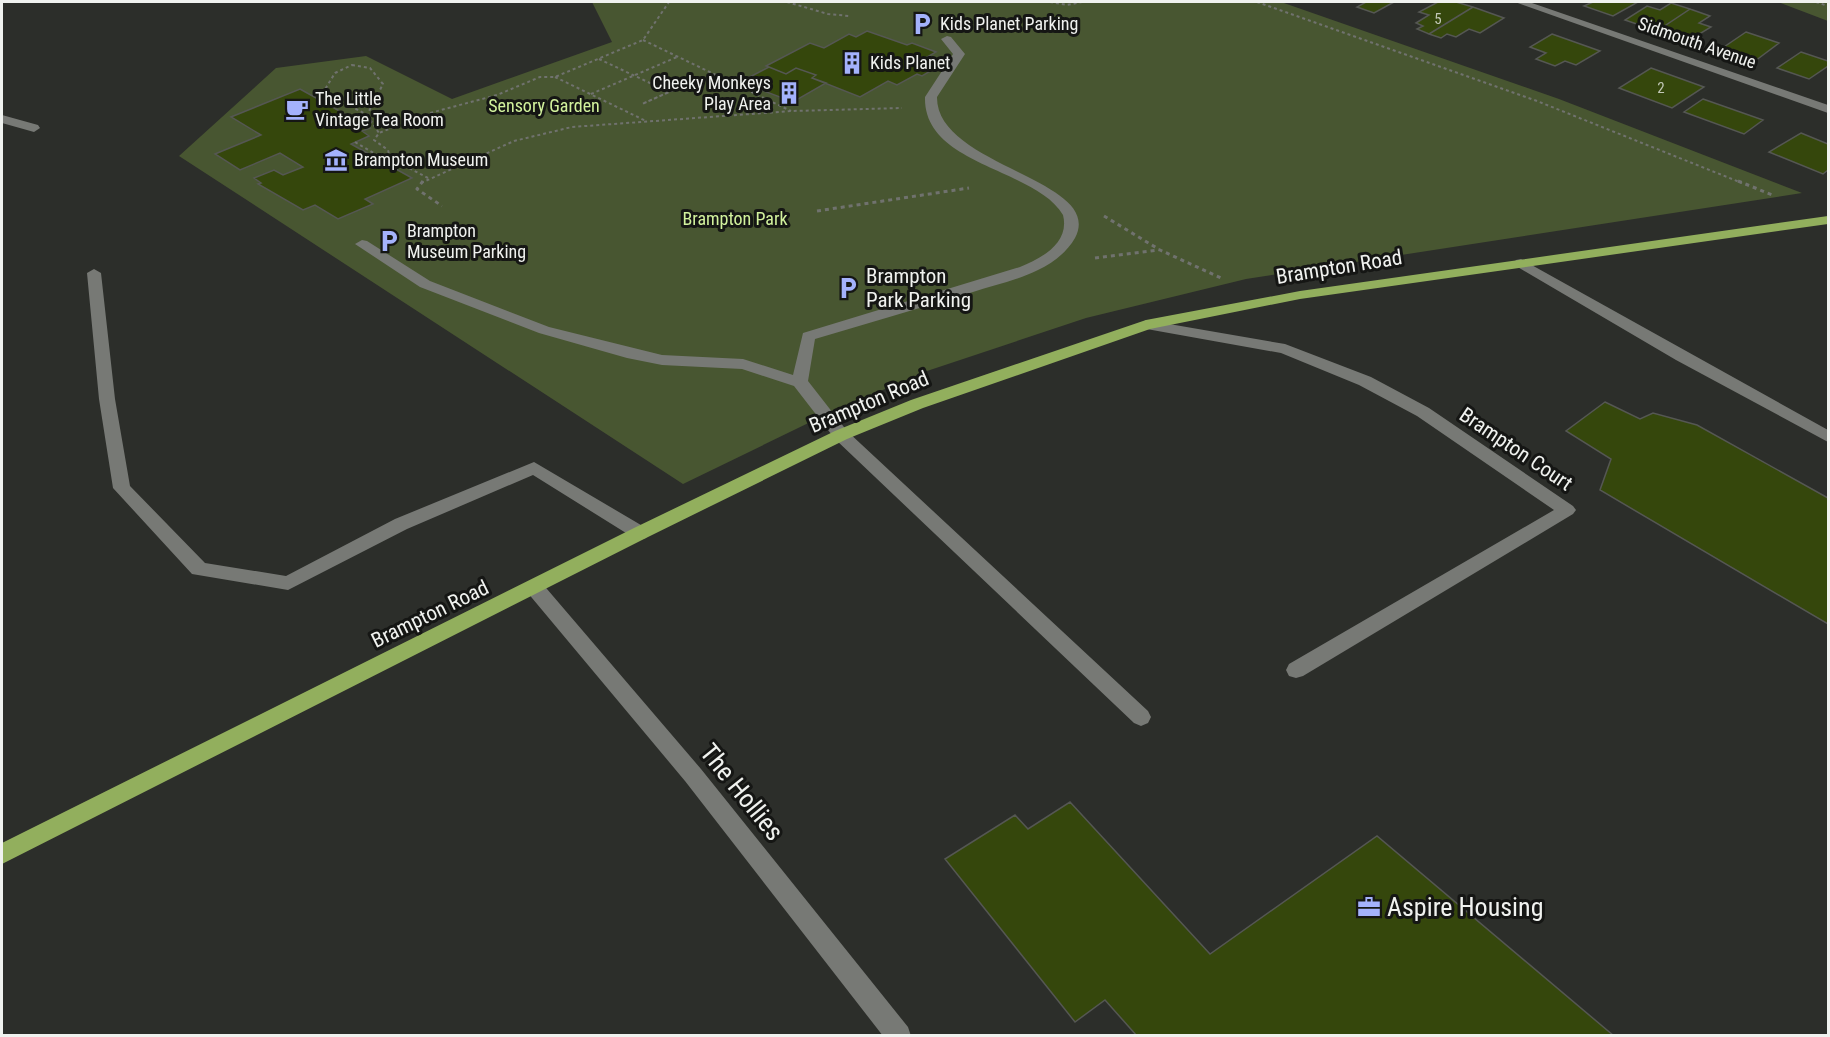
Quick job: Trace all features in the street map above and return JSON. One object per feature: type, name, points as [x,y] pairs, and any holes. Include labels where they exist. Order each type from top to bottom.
[{"type":"highway","name":"Brampton Road","points":[[2,854],[640,533],[841,435],[916,404],[1146,325],[1300,295],[1828,220]]},
{"type":"street","name":"Sidmouth Avenue","points":[[1520,2],[1828,109]]},
{"type":"street","points":[[800,382],[808,336],[933,300],[1037,265],[1054,254],[1066,241],[1072,228],[1071,218],[1065,207],[1043,188],[1019,175],[986,162],[953,141],[938,122],[931,99],[935,88],[957,61],[959,54],[947,39]]},
{"type":"street","points":[[2,119],[34,128]]},
{"type":"street","points":[[362,244],[425,284],[544,330],[627,353],[662,360],[743,364],[800,382],[841,435],[1141,717]]},
{"type":"street","points":[[1521,263],[1682,357],[1828,437]]},
{"type":"street","points":[[94,273],[107,399],[122,488],[200,569],[288,583],[401,524],[534,468],[640,533]]},
{"type":"street","name":"Brampton Court","points":[[1146,325],[1285,349],[1365,381],[1424,412],[1567,510],[1296,670]]},
{"type":"street","name":"The Hollies","points":[[534,587],[693,775],[899,1035]]},
{"type":"path","points":[[390,158],[388,150],[374,140],[378,133],[430,113],[497,95],[540,77],[555,77],[643,40],[669,2]]},
{"type":"path","points":[[787,2],[828,14],[849,16]]},
{"type":"path","points":[[1050,2],[1067,5],[1082,2]]},
{"type":"path","points":[[1257,2],[1537,101],[1779,198]]},
{"type":"path","points":[[1815,2],[1828,6]]},
{"type":"path","points":[[643,40],[792,111]]},
{"type":"path","points":[[591,94],[678,57]]},
{"type":"path","points":[[598,59],[669,92],[642,104],[694,81]]},
{"type":"path","points":[[367,115],[383,84],[379,76],[368,68],[356,64],[343,67],[328,80],[324,91],[367,115],[378,133]]},
{"type":"path","points":[[555,77],[646,121]]},
{"type":"path","points":[[442,206],[417,189],[428,178],[514,141],[572,127],[707,119],[792,111],[932,107]]},
{"type":"path","points":[[355,142],[377,155],[390,158],[428,178]]},
{"type":"path","points":[[817,211],[959,190],[1019,175]]},
{"type":"path","points":[[1065,207],[1096,212],[1160,250],[1221,278]]},
{"type":"path","points":[[1037,265],[1160,250]]},
{"type":"green space","name":"Brampton Park","points":[[592,2],[1281,2],[1559,99],[1802,193],[1246,279],[1086,318],[927,371],[827,414],[683,484],[179,156],[276,68],[366,56],[452,99],[612,42]]},
{"type":"green space","points":[[1778,2],[1828,2],[1828,21]]},
{"type":"building","points":[[1366,2],[1394,2],[1374,13],[1357,7]]},
{"type":"building","points":[[1438,2],[1456,2],[1473,7],[1429,34],[1417,29],[1423,26],[1416,23],[1429,15],[1419,12]]},
{"type":"building","points":[[1593,2],[1638,2],[1613,16],[1584,6]]},
{"type":"building","points":[[1671,3],[1690,9],[1657,31],[1625,20],[1647,6],[1660,10]]},
{"type":"building","points":[[1473,7],[1504,18],[1480,33],[1469,29],[1456,37],[1447,34],[1441,38],[1429,34]]},
{"type":"building","points":[[1690,9],[1710,16],[1699,23],[1711,27],[1688,41],[1657,31]]},
{"type":"building","name":"Kids Planet","points":[[867,31],[936,52],[922,60],[939,66],[922,76],[917,74],[897,85],[888,81],[860,97],[812,78],[816,75],[796,68],[786,74],[766,66],[810,43],[824,48],[849,34],[856,37]]},
{"type":"building","points":[[1746,32],[1779,43],[1755,61],[1721,49]]},
{"type":"building","points":[[1552,34],[1600,51],[1576,65],[1565,61],[1555,66],[1536,59],[1546,53],[1530,47]]},
{"type":"building","points":[[1801,52],[1828,61],[1828,66],[1809,79],[1777,68]]},
{"type":"building","name":"Cheeky Monkeys Play Area","points":[[769,67],[786,74],[796,68],[816,75],[812,78],[826,83],[793,102],[740,82]]},
{"type":"building","points":[[1651,68],[1704,87],[1672,108],[1619,88]]},
{"type":"building","name":"Brampton Museum","points":[[300,89],[370,128],[362,131],[369,136],[351,144],[412,178],[365,199],[373,204],[338,219],[315,205],[303,210],[258,184],[261,183],[254,178],[274,170],[283,175],[303,167],[280,153],[240,170],[215,154],[261,135],[231,117]]},
{"type":"building","points":[[1703,99],[1763,120],[1744,134],[1684,112]]},
{"type":"building","points":[[1801,133],[1828,144],[1828,170],[1823,174],[1769,152]]},
{"type":"building","points":[[1605,402],[1640,419],[1653,413],[1697,425],[1828,498],[1828,624],[1600,490],[1611,459],[1566,431]]},
{"type":"building","name":"Aspire Housing","points":[[1070,802],[1210,954],[1377,836],[1614,1036],[1137,1036],[1105,1000],[1075,1022],[945,859],[1015,815],[1028,829]]},
{"type":"place","name":"Kids Planet Parking","points":[[922,24]]},
{"type":"place","name":"Kids Planet","points":[[852,63]]},
{"type":"place","name":"Cheeky Monkeys Play Area","points":[[789,93]]},
{"type":"place","name":"The Little Vintage Tea Room","points":[[297,109]]},
{"type":"place","name":"Brampton Museum","points":[[336,160]]},
{"type":"place","name":"Brampton Museum Parking","points":[[389,241]]},
{"type":"place","name":"Brampton Park Parking","points":[[848,288]]},
{"type":"place","name":"Aspire Housing","points":[[1369,907]]},
{"type":"park label","name":"Sensory Garden","points":[[544,106]]}]
